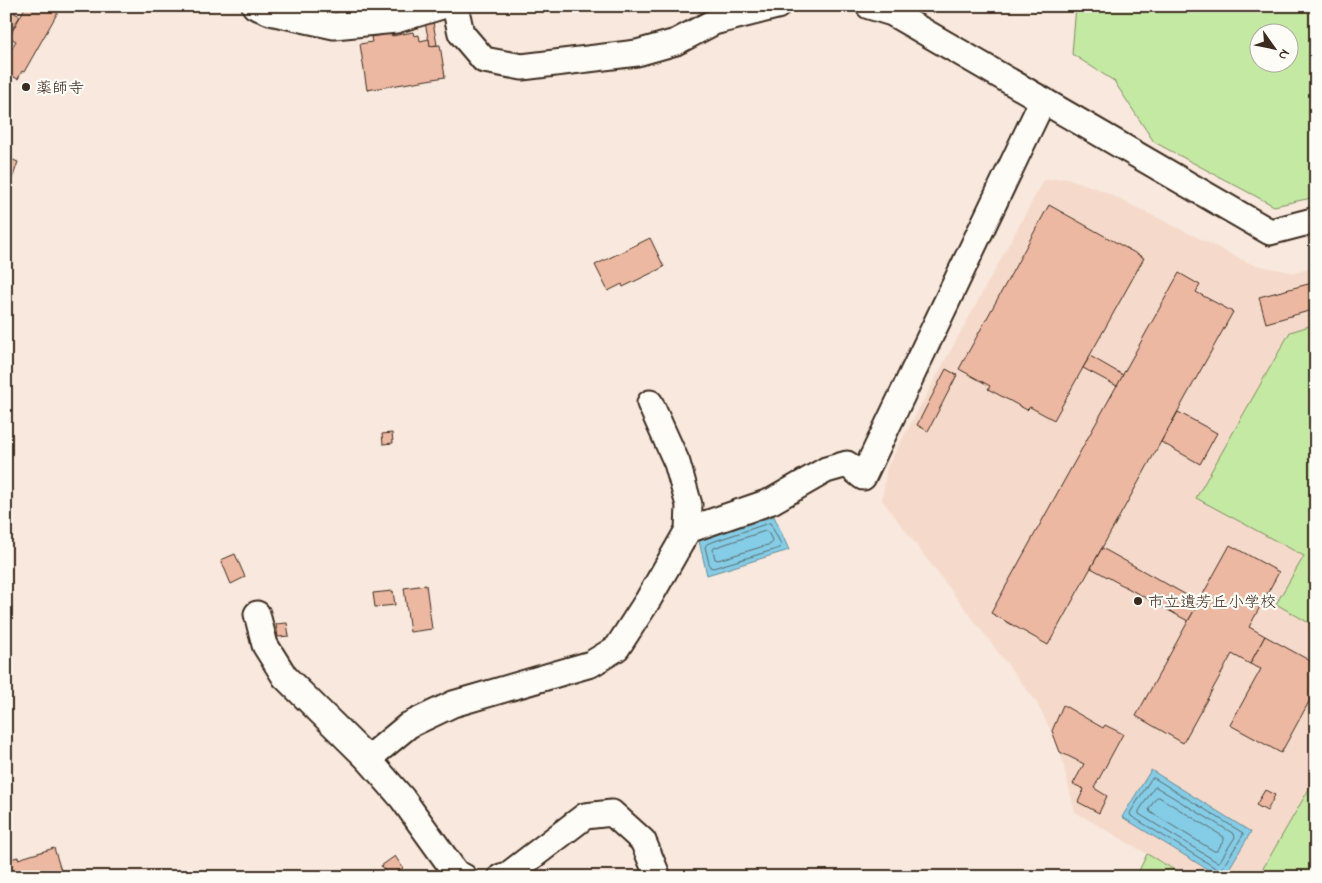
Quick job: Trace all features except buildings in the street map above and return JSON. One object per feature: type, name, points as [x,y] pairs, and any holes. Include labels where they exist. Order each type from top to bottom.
[{"type":"street","points":[[255,6],[270,12],[334,26],[396,20],[442,6]]},
{"type":"street","points":[[455,6],[461,33],[484,60],[522,67],[637,53],[676,42],[714,22],[767,8]]},
{"type":"street","points":[[868,6],[892,13],[1270,232],[1316,220]]},
{"type":"street","points":[[688,530],[772,501],[826,470],[847,464],[862,477],[1043,100]]},
{"type":"street","points":[[368,759],[409,725],[453,704],[592,664],[617,648],[648,600],[688,530],[689,505],[678,463],[650,403]]},
{"type":"street","points":[[258,614],[265,645],[285,677],[368,759],[402,798],[456,873],[464,877]]},
{"type":"street","points":[[501,877],[508,875],[585,816],[612,812],[642,841],[658,877]]},
{"type":"shaded area","name":"市立遺芳丘小学校","points":[[1067,178],[1101,190],[1251,264],[1295,273],[1316,267],[1316,777],[1258,877],[1187,877],[1075,812],[1059,747],[1037,703],[882,500],[887,467],[1044,180]]},
{"type":"green space","points":[[1076,6],[1316,6],[1316,197],[1274,206],[1154,142],[1114,81],[1072,54]]},
{"type":"green space","points":[[1316,324],[1316,627],[1276,604],[1304,556],[1196,498],[1290,332]]},
{"type":"green space","points":[[1316,777],[1316,877],[1258,877]]},
{"type":"green space","points":[[1147,854],[1187,877],[1136,877]]},
{"type":"water","points":[[774,516],[789,550],[707,575],[699,541]]},
{"type":"water","points":[[1151,770],[1251,832],[1224,877],[1220,877],[1122,817]]},
{"type":"place","name":"薬師寺","points":[[26,87]]},
{"type":"place","name":"市立遺芳丘小学校","points":[[1138,601]]}]
